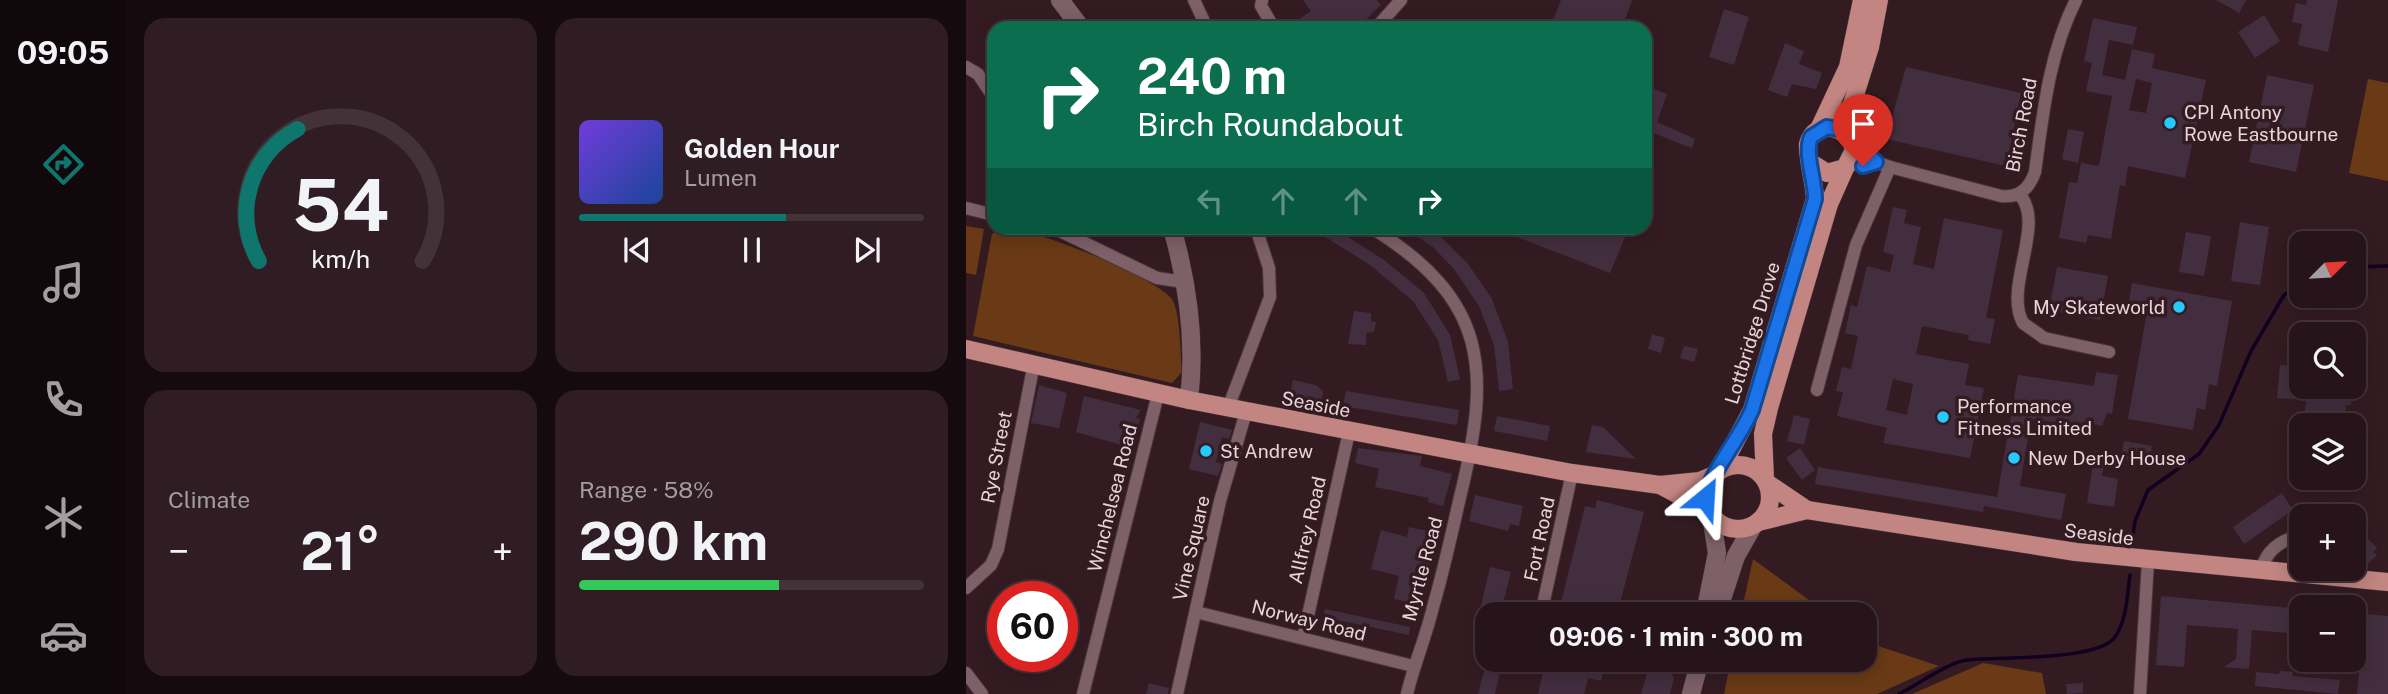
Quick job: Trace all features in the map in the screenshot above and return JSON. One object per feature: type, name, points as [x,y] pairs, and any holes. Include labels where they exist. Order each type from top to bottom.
[{"type":"main road","points":[[1862,0],[1848,67],[1819,129],[1808,144],[1811,163],[1827,173],[1847,166],[1853,158],[1848,117],[1870,47],[1879,0]]},
{"type":"main road","points":[[1819,129],[1835,127],[1851,139]]},
{"type":"main road","name":"Lottbridge Drove","points":[[1717,472],[1752,410],[1815,199],[1811,163]]},
{"type":"main road","name":"Lottbridge Drove","points":[[1766,481],[1763,434],[1769,408],[1830,201],[1847,166]]},
{"type":"main road","name":"Seaside","points":[[966,349],[1158,394],[1572,473],[1660,485],[1700,481],[1717,472]]},
{"type":"main road","points":[[1744,465],[1766,481],[1770,502],[1755,524],[1733,529],[1724,526],[1709,513],[1707,488],[1717,472],[1744,465]]},
{"type":"main road","name":"Seaside","points":[[1766,481],[1807,510]]},
{"type":"main road","name":"Seaside","points":[[1660,485],[1709,513]]},
{"type":"main road","name":"Seaside","points":[[1755,524],[1807,510],[2148,561],[2289,573]]},
{"type":"main road","name":"Seaside","points":[[2366,578],[2388,582]]},
{"type":"street","points":[[1060,0],[1076,21]]},
{"type":"street","points":[[1194,0],[1204,21]]},
{"type":"street","points":[[1262,0],[1261,6],[1270,21]]},
{"type":"street","points":[[1382,21],[1401,0]]},
{"type":"street","name":"Birch Road","points":[[1851,139],[1876,162],[1890,167],[2000,197],[2019,194],[2029,185],[2035,172],[2054,58],[2064,22],[2076,0]]},
{"type":"street","points":[[966,67],[978,74],[987,88]]},
{"type":"street","name":"Birch Road","points":[[1847,166],[1876,162]]},
{"type":"street","points":[[1817,390],[1856,245],[1890,167]]},
{"type":"street","points":[[2019,194],[2026,204],[2029,219],[2017,298],[2023,323],[2039,336],[2109,352]]},
{"type":"street","points":[[966,208],[987,213]]},
{"type":"street","points":[[1071,235],[1157,278],[1184,282]]},
{"type":"street","points":[[1174,235],[1184,282],[1194,354],[1189,400]]},
{"type":"street","points":[[1228,408],[1270,297],[1269,268],[1258,235]]},
{"type":"street","name":"Myrtle Road","points":[[1382,235],[1429,269],[1458,307],[1468,329],[1478,370],[1478,396],[1471,452],[1433,610],[1413,666],[1407,694]]},
{"type":"street","name":"Rye Street","points":[[966,588],[991,565],[998,549],[1034,363]]},
{"type":"street","name":"Winchelsea Road","points":[[1083,694],[1158,394]]},
{"type":"street","name":"Vine Square","points":[[1177,694],[1220,501],[1246,412]]},
{"type":"street","name":"Allfrey Road","points":[[1303,638],[1349,432]]},
{"type":"street","name":"Fort Road","points":[[1544,602],[1572,473]]},
{"type":"street","points":[[1707,602],[1717,553],[1709,513]]},
{"type":"street","points":[[1721,602],[1736,556],[1755,524]]},
{"type":"street","points":[[2261,572],[2264,558],[2276,546],[2289,540]]},
{"type":"street","points":[[2140,694],[2148,561]]},
{"type":"street","name":"Norway Road","points":[[1196,612],[1413,666]]},
{"type":"street","points":[[1691,694],[1697,672]]},
{"type":"street","points":[[966,673],[982,694]]},
{"type":"shaded area","points":[[2368,79],[2388,83],[2388,181],[2349,173]]},
{"type":"shaded area","points":[[966,226],[984,229],[976,275],[966,273]]},
{"type":"shaded area","points":[[992,235],[1039,235],[1117,266],[1160,289],[1171,298],[1177,312],[1182,372],[1172,383],[973,336]]},
{"type":"shaded area","points":[[1753,559],[1812,602],[1744,602]]},
{"type":"shaded area","points":[[1877,646],[1939,666],[1877,694],[1724,694],[1729,672],[1877,672]]},
{"type":"shaded area","points":[[1983,663],[2042,673],[2046,694],[1912,694]]},
{"type":"building","points":[[1303,0],[1377,0],[1381,5],[1364,21],[1296,21],[1311,11]]},
{"type":"building","points":[[1561,0],[1632,0],[1624,21],[1553,21]]},
{"type":"building","points":[[2216,0],[2246,0],[2239,13]]},
{"type":"building","points":[[2307,0],[2338,0],[2328,52],[2298,45],[2302,24],[2292,22],[2296,3],[2306,5]]},
{"type":"building","points":[[1724,9],[1749,17],[1734,65],[1709,57]]},
{"type":"building","points":[[2264,15],[2280,41],[2255,58],[2238,32]]},
{"type":"building","points":[[2093,18],[2137,27],[2133,45],[2109,40],[2102,75],[2125,80],[2132,49],[2155,54],[2152,68],[2206,80],[2185,178],[2128,166],[2125,186],[2120,185],[2111,239],[2088,235],[2086,243],[2059,238],[2069,182],[2077,183],[2081,163],[2099,166],[2112,96],[2086,91],[2092,63],[2084,61]],"holes":[[[2136,79],[2152,83],[2146,113],[2129,110]]]},
{"type":"building","points":[[1785,43],[1804,51],[1799,64],[1822,73],[1816,89],[1792,84],[1787,97],[1768,90]]},
{"type":"building","points":[[1906,67],[2021,93],[2006,166],[1886,139]]},
{"type":"building","points":[[2267,75],[2314,85],[2296,172],[2249,162]]},
{"type":"building","points":[[1652,88],[1667,94],[1657,122],[1695,139],[1692,148],[1653,133],[1652,135]]},
{"type":"building","points":[[2068,129],[2084,132],[2078,163],[2062,159]]},
{"type":"building","points":[[1893,207],[1907,210],[1904,223],[1921,227],[1913,264],[1934,269],[1944,218],[2003,230],[1986,318],[1995,319],[1990,344],[1968,340],[1969,335],[1922,326],[1916,354],[1969,364],[1965,385],[1984,388],[1970,458],[1883,443],[1887,428],[1837,416],[1843,392],[1836,391],[1842,367],[1851,369],[1858,336],[1845,333],[1851,305],[1857,307],[1867,266],[1890,272],[1894,255],[1883,252]],"holes":[[[1893,379],[1913,384],[1907,415],[1886,410]]]},
{"type":"building","points":[[2240,222],[2269,227],[2260,285],[2231,281]]},
{"type":"building","points":[[2186,232],[2211,236],[2204,276],[2179,272]]},
{"type":"building","points":[[1322,235],[1345,235],[1384,260],[1424,293],[1450,335],[1460,379],[1448,382],[1438,340],[1413,301],[1370,265]]},
{"type":"building","points":[[1415,235],[1439,235],[1468,264],[1492,299],[1508,342],[1513,389],[1499,391],[1494,345],[1479,306],[1454,269],[1433,247]]},
{"type":"building","points":[[1512,235],[1626,235],[1610,273]]},
{"type":"building","points":[[2057,267],[2108,276],[2100,320],[2049,310]]},
{"type":"building","points":[[2132,283],[2232,301],[2217,386],[2209,384],[2205,410],[2197,408],[2193,430],[2128,419],[2146,317],[2127,314]]},
{"type":"building","points":[[1354,311],[1371,313],[1371,321],[1376,322],[1374,332],[1366,333],[1366,345],[1348,344]]},
{"type":"building","points":[[1652,334],[1665,338],[1661,353],[1648,349]]},
{"type":"building","points":[[1684,346],[1698,349],[1694,362],[1680,358]]},
{"type":"building","points":[[2280,365],[2289,366],[2289,399],[2277,398]]},
{"type":"building","points":[[2096,372],[2118,375],[2112,414],[2107,413],[2102,426],[2083,422],[2082,426],[2031,419],[2020,486],[2066,494],[2061,520],[1984,506],[1983,512],[1815,484],[1818,467],[1997,497],[2018,375],[2094,386]]},
{"type":"building","points":[[1293,380],[1316,385],[1323,391],[1321,403],[1289,398]]},
{"type":"building","points":[[1039,385],[1067,393],[1059,428],[1031,423]]},
{"type":"building","points":[[1346,391],[1459,410],[1457,425],[1343,406]]},
{"type":"building","points":[[1084,396],[1141,410],[1136,418],[1140,419],[1134,443],[1128,442],[1128,447],[1076,432]]},
{"type":"building","points":[[2292,399],[2352,399],[2351,405],[2346,405],[2346,413],[2305,413],[2306,400]]},
{"type":"building","points":[[1794,415],[1810,419],[1804,445],[1787,441]]},
{"type":"building","points":[[1497,416],[1550,426],[1547,441],[1494,431]]},
{"type":"building","name":"St Andrew","points":[[1200,422],[1232,430],[1229,439],[1222,437],[1216,462],[1222,464],[1218,476],[1189,469]]},
{"type":"building","points":[[1592,425],[1603,427],[1636,459],[1586,452]]},
{"type":"building","points":[[2124,441],[2152,446],[2149,463],[2121,459]]},
{"type":"building","points":[[1358,448],[1422,456],[1420,466],[1452,474],[1443,506],[1428,502],[1429,498],[1375,487],[1379,469],[1355,463]]},
{"type":"building","points":[[1800,448],[1815,470],[1802,480],[1786,458]]},
{"type":"building","points":[[2095,451],[2106,452],[2102,476],[2118,479],[2114,507],[2087,503]]},
{"type":"building","points":[[2282,493],[2289,504],[2289,513],[2244,544],[2233,527]]},
{"type":"building","points":[[1475,495],[1523,506],[1519,526],[1510,524],[1508,531],[1469,521]]},
{"type":"building","points":[[1597,500],[1644,512],[1620,602],[1561,602],[1585,506],[1595,508]]},
{"type":"building","points":[[1409,527],[1436,533],[1421,605],[1394,599],[1399,576],[1371,569],[1381,530],[1407,537]]},
{"type":"building","points":[[2366,537],[2377,548],[2373,552],[2377,555],[2369,563],[2366,560]]},
{"type":"building","points":[[1490,567],[1511,572],[1503,602],[1482,602]]},
{"type":"building","points":[[2161,596],[2289,608],[2289,633],[2252,630],[2249,669],[2224,667],[2236,659],[2238,629],[2187,625],[2184,667],[2156,665]]},
{"type":"building","points":[[1325,609],[1410,627],[1409,635],[1323,617]]},
{"type":"building","points":[[2366,614],[2388,616],[2388,694],[2357,694],[2359,672],[2366,672]]},
{"type":"building","points":[[2280,671],[2293,672],[2292,676],[2340,680],[2338,694],[2255,686],[2256,672],[2279,674]]},
{"type":"building","points":[[1484,672],[1500,672],[1495,694],[1478,694]]},
{"type":"building","points":[[1543,672],[1603,672],[1601,681],[1588,678],[1584,694],[1538,694]]},
{"type":"building","points":[[1647,672],[1670,672],[1674,678],[1670,694],[1641,694]]},
{"type":"building","points":[[1149,683],[1169,688],[1168,694],[1146,694]]},
{"type":"building","points":[[2083,683],[2083,693],[2067,694],[2066,684]]},
{"type":"waterway","points":[[2366,267],[2388,266]]},
{"type":"waterway","points":[[2132,542],[2135,521],[2148,490],[2199,454],[2219,425],[2251,351],[2284,295],[2289,292]]},
{"type":"waterway","points":[[1899,694],[1942,669],[1967,660],[2069,654],[2105,645],[2115,637],[2122,623],[2130,575]]},
{"type":"place","name":"CPI Antony Rowe Eastbourne","points":[[2170,123]]},
{"type":"place","name":"My Skateworld","points":[[2179,307]]},
{"type":"place","name":"Performance Fitness Limited","points":[[1943,417]]},
{"type":"place","name":"St Andrew","points":[[1206,451]]},
{"type":"place","name":"New Derby House","points":[[2014,458]]},
{"type":"route","points":[[1705,498],[1709,482],[1720,470],[1743,432],[1752,410],[1815,199],[1814,174],[1807,151],[1811,137],[1819,129],[1827,127],[1843,130],[1876,162],[1863,166]]}]
